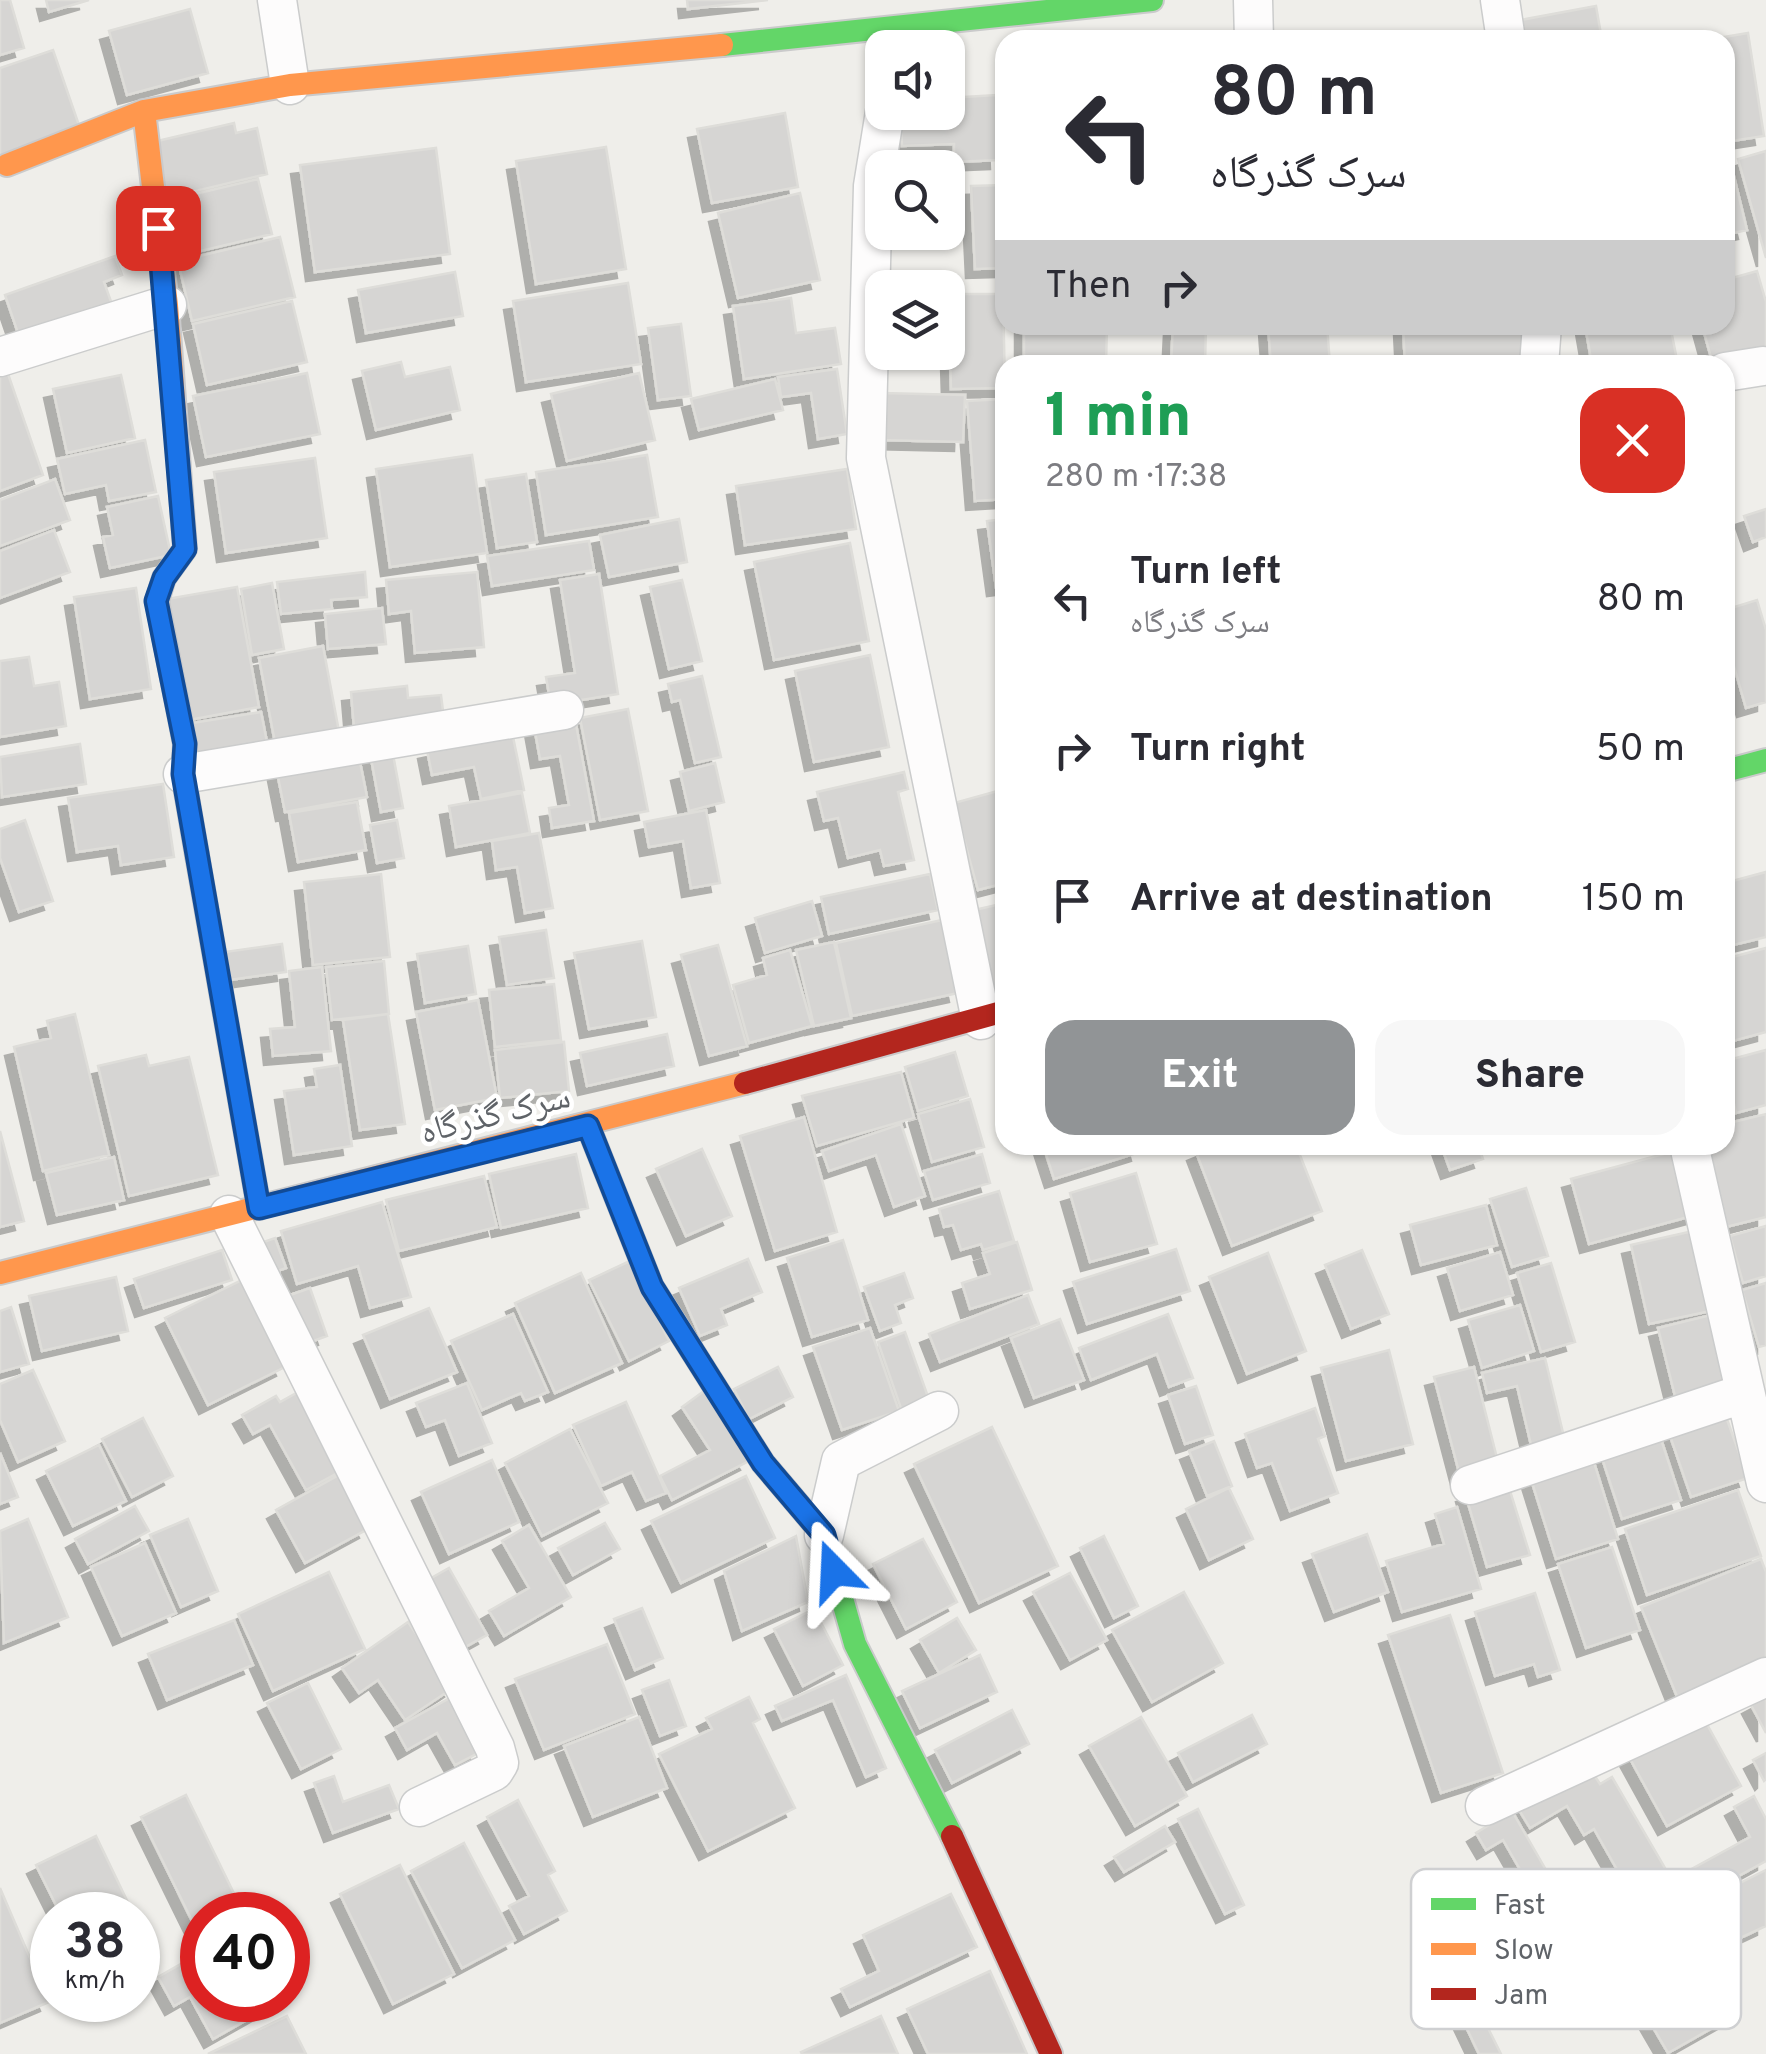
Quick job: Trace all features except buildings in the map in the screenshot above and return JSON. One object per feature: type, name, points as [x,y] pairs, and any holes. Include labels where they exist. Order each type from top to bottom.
[{"type":"street","points":[[277,0],[290,86]]},
{"type":"street","points":[[950,30],[1152,0]]},
{"type":"street","points":[[1253,0],[1254,30]]},
{"type":"street","points":[[1500,0],[1504,30]]},
{"type":"street","points":[[7,164],[144,110],[290,86],[865,40]]},
{"type":"street","points":[[144,110],[167,305],[185,549],[164,578],[156,601],[185,744],[183,774],[244,1212],[499,1763],[494,1771],[420,1807]]},
{"type":"street","points":[[882,130],[873,186],[866,458],[993,1016]]},
{"type":"street","points":[[0,357],[167,305]]},
{"type":"street","points":[[1735,370],[1763,366]]},
{"type":"street","points":[[183,774],[564,710]]},
{"type":"street","points":[[1735,768],[1766,760]]},
{"type":"street","name":"سرک گذرگاه","points":[[0,1272],[588,1126],[993,1016]]},
{"type":"street","points":[[588,1126],[652,1287],[763,1463],[824,1535],[854,1644],[974,1878],[1052,2054]]},
{"type":"street","points":[[1691,1155],[1742,1394],[1766,1483]]},
{"type":"street","points":[[1470,1485],[1742,1394]]},
{"type":"street","points":[[824,1535],[841,1461],[940,1411]]},
{"type":"street","points":[[1485,1806],[1766,1678]]},
{"type":"traffic: fast","points":[[722,45],[1152,0]]},
{"type":"traffic: fast","points":[[1735,768],[1766,760]]},
{"type":"traffic: fast","points":[[197,855],[259,1208]]},
{"type":"traffic: fast","points":[[588,1126],[652,1287],[763,1463],[824,1535],[855,1644],[952,1836]]},
{"type":"traffic: slow","points":[[7,165],[144,111],[290,85],[722,45]]},
{"type":"traffic: slow","points":[[144,111],[167,305],[185,549],[164,578],[157,601],[185,744],[183,774],[197,855]]},
{"type":"traffic: slow","points":[[0,1273],[745,1083]]},
{"type":"traffic: jam","points":[[745,1083],[995,1014]]},
{"type":"traffic: jam","points":[[952,1836],[1051,2054]]},
{"type":"route","points":[[158,228],[185,549],[164,578],[156,601],[166,635],[185,744],[183,774],[259,1208],[588,1126],[652,1287],[763,1463],[824,1535],[834,1571]]}]
